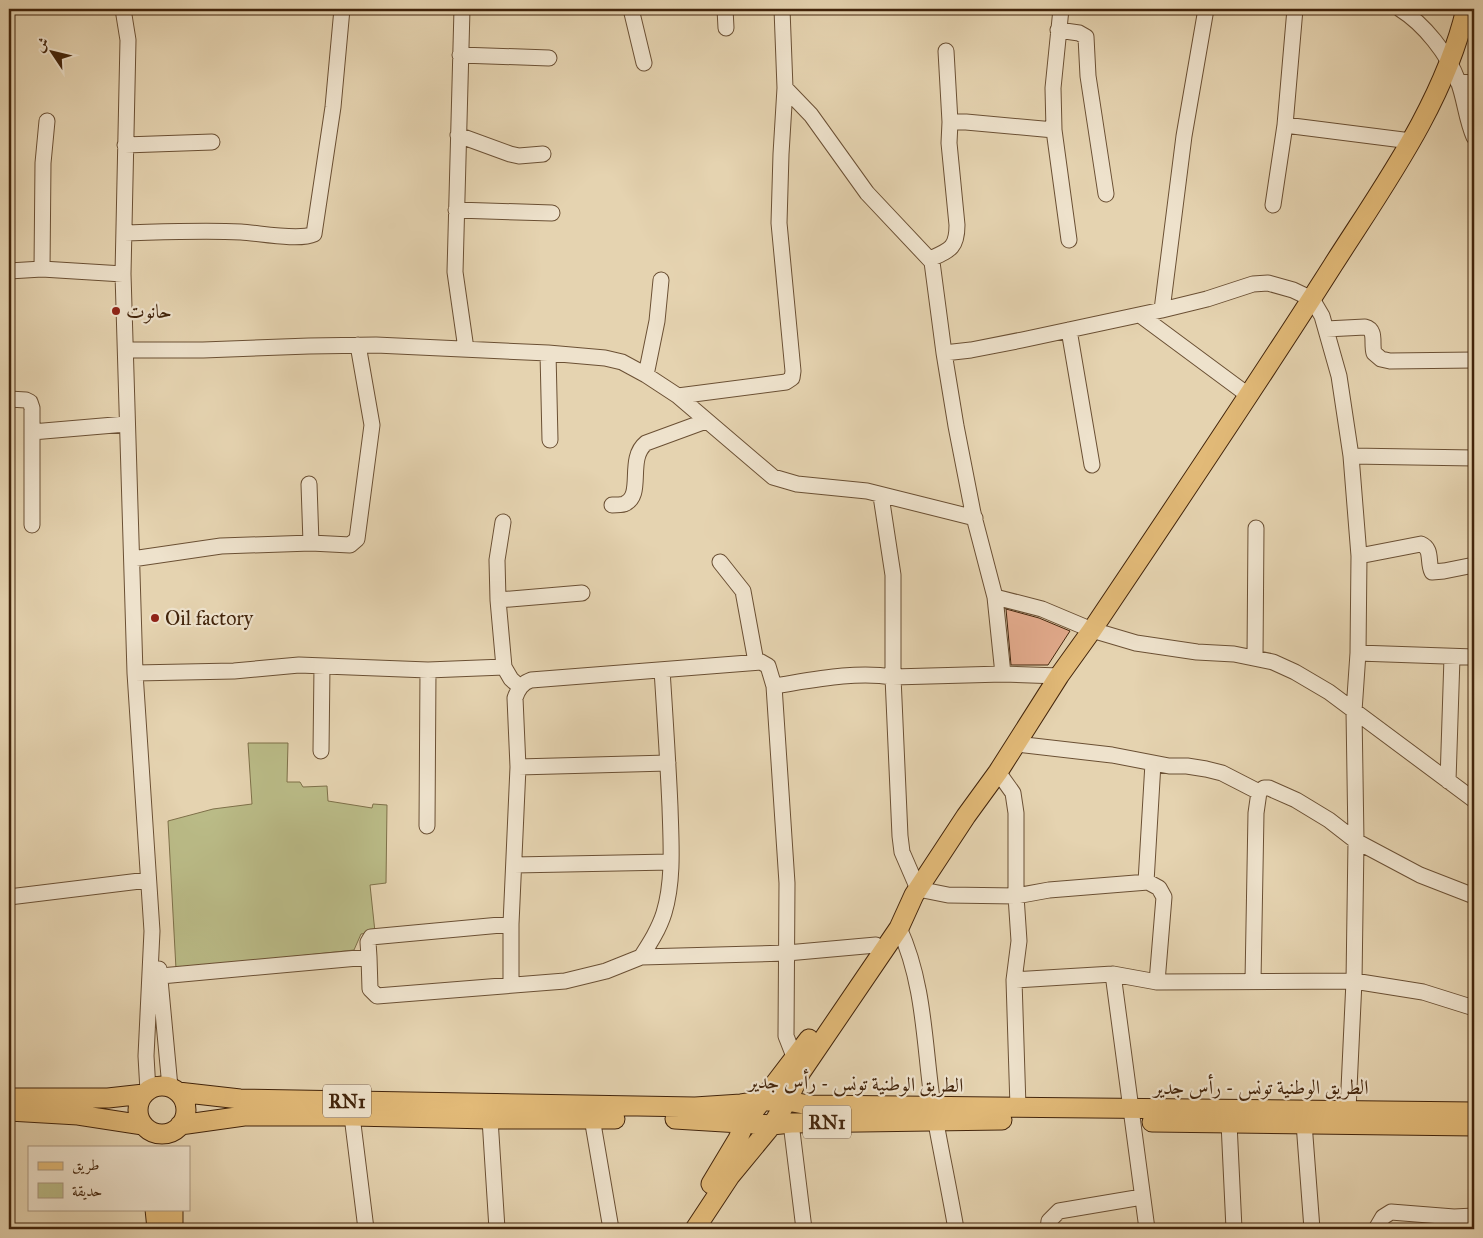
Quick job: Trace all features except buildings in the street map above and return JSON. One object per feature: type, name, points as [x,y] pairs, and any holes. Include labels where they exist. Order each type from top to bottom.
[{"type":"main road","points":[[682,1229],[724,1164],[744,1124],[795,1059],[898,914],[916,892],[966,816],[998,772],[1059,676],[1092,630],[1312,299],[1411,141],[1449,64],[1468,17]]},
{"type":"main road","points":[[696,1229],[730,1176],[772,1125],[787,1101],[801,1072],[899,928],[916,892]]},
{"type":"main road","name":"RN1","points":[[9,1098],[116,1098],[146,1092],[158,1086],[174,1090]]},
{"type":"main road","points":[[174,1090],[185,1105],[186,1112],[177,1134]]},
{"type":"main road","name":"الطريق الوطنية تونس - رأس جدير","points":[[174,1090],[240,1099],[516,1104],[695,1107],[761,1101],[787,1101],[809,1105],[935,1113],[1131,1115],[1348,1110],[1474,1112]]},
{"type":"main road","points":[[146,1092],[138,1106],[138,1113],[147,1134]]},
{"type":"main road","name":"الطريق الوطنية تونس - رأس جدير","points":[[177,1134],[244,1116],[490,1119],[592,1118],[701,1120],[772,1125],[791,1122],[1018,1107],[1230,1123],[1474,1126]]},
{"type":"main road","name":"RN1","points":[[9,1112],[78,1115],[147,1134],[171,1132],[177,1134]]},
{"type":"main road","points":[[155,1210],[157,1229]]},
{"type":"main road","points":[[173,1210],[174,1229]]},
{"type":"street","points":[[123,9],[128,40],[123,274],[126,424],[135,673],[155,978],[166,1058],[174,1090]]},
{"type":"street","points":[[124,233],[194,231],[302,236],[314,234],[333,107],[342,9]]},
{"type":"street","points":[[462,9],[455,272],[466,349]]},
{"type":"street","points":[[631,9],[644,63]]},
{"type":"street","points":[[726,9],[726,28]]},
{"type":"street","points":[[678,396],[786,382],[792,378],[793,371],[779,223],[785,88],[782,9]]},
{"type":"street","points":[[1060,9],[1053,88],[1054,130],[1068,240]]},
{"type":"street","points":[[1162,310],[1184,136],[1206,9]]},
{"type":"street","points":[[1273,206],[1285,125],[1295,9]]},
{"type":"street","points":[[1400,9],[1418,22],[1433,38],[1449,64],[1458,82],[1474,137]]},
{"type":"street","points":[[1058,30],[1079,33],[1086,37],[1088,76],[1106,194]]},
{"type":"street","points":[[930,258],[951,248],[957,237],[949,143],[950,122],[946,51]]},
{"type":"street","points":[[460,55],[549,58]]},
{"type":"street","points":[[1458,82],[1474,83]]},
{"type":"street","points":[[785,88],[811,115],[867,193],[930,258],[934,268],[944,353],[956,426],[975,518],[995,597],[1003,674]]},
{"type":"street","points":[[42,269],[43,164],[47,121]]},
{"type":"street","points":[[950,122],[1054,130]]},
{"type":"street","points":[[1285,125],[1411,141]]},
{"type":"street","points":[[458,135],[510,154],[519,156],[543,154]]},
{"type":"street","points":[[125,145],[212,142]]},
{"type":"street","points":[[456,210],[552,213]]},
{"type":"street","points":[[9,271],[42,269],[123,274]]},
{"type":"street","points":[[646,375],[657,321],[661,280]]},
{"type":"street","points":[[944,353],[971,350],[1140,315],[1207,300],[1254,284],[1263,283],[1285,287],[1312,299],[1322,316],[1339,376],[1351,456],[1359,556],[1358,653],[1354,710],[1356,842],[1354,981],[1348,1110]]},
{"type":"street","points":[[1140,315],[1248,394]]},
{"type":"street","points":[[1326,329],[1369,328],[1372,332],[1374,353],[1381,359],[1390,361],[1474,360]]},
{"type":"street","points":[[1068,330],[1092,465]]},
{"type":"street","points":[[132,559],[221,546],[311,543],[350,545],[357,539],[372,425],[358,345]]},
{"type":"street","points":[[126,350],[203,350],[358,345],[548,353],[605,358],[622,362],[678,396],[773,477],[798,484],[867,491],[975,518]]},
{"type":"street","points":[[548,353],[550,440]]},
{"type":"street","points":[[9,399],[30,402],[32,432],[32,526]]},
{"type":"street","points":[[612,505],[624,504],[634,492],[636,459],[641,447],[646,443],[706,421]]},
{"type":"street","points":[[32,432],[126,424]]},
{"type":"street","points":[[1351,456],[1474,458]]},
{"type":"street","points":[[309,484],[311,543]]},
{"type":"street","points":[[881,496],[893,575],[893,677],[900,836],[902,852],[916,892],[948,895],[1016,896],[1049,890],[1146,882],[1156,885],[1163,894],[1157,982]]},
{"type":"street","points":[[503,522],[497,560],[498,600],[504,667],[511,679],[520,687]]},
{"type":"street","points":[[1255,657],[1256,528]]},
{"type":"street","points":[[1359,556],[1421,544],[1425,546],[1428,552],[1432,572],[1474,565]]},
{"type":"street","points":[[720,562],[742,591],[756,662]]},
{"type":"street","points":[[498,600],[582,593]]},
{"type":"street","points":[[995,597],[1042,609],[1092,630],[1136,643],[1197,652],[1255,657],[1273,662],[1295,672],[1329,692],[1474,800]]},
{"type":"street","points":[[1358,653],[1474,657]]},
{"type":"street","points":[[1448,781],[1452,657]]},
{"type":"street","points":[[512,985],[511,924],[518,767],[515,702],[520,687],[531,680],[761,662],[768,666],[774,686],[787,883],[786,1036],[795,1059]]},
{"type":"street","points":[[135,673],[225,672],[299,665],[428,670],[504,667]]},
{"type":"street","points":[[322,666],[322,751]]},
{"type":"street","points":[[427,826],[428,670]]},
{"type":"street","points":[[641,957],[664,915],[671,862],[668,763],[662,670]]},
{"type":"street","points":[[774,686],[878,675],[893,677],[1003,674],[1059,676]]},
{"type":"street","points":[[1016,744],[1112,755],[1153,763],[1206,769],[1222,773],[1259,792]]},
{"type":"street","points":[[518,767],[668,763]]},
{"type":"street","points":[[1146,882],[1153,763]]},
{"type":"street","points":[[998,772],[1013,793],[1015,802],[1016,896],[1019,941],[1014,980],[1018,1107]]},
{"type":"street","points":[[1253,981],[1255,821],[1259,792],[1264,788],[1296,800],[1329,820],[1356,842],[1420,875],[1474,896]]},
{"type":"street","points":[[514,865],[671,862]]},
{"type":"street","points":[[9,897],[148,880]]},
{"type":"street","points":[[511,924],[371,937],[368,942],[370,989],[377,996],[565,981],[606,971],[641,957],[787,953],[876,945]]},
{"type":"street","points":[[899,928],[915,971],[935,1113],[956,1229]]},
{"type":"street","points":[[155,978],[368,957]]},
{"type":"street","points":[[1014,980],[1113,974],[1157,982],[1354,981],[1423,992],[1474,1008]]},
{"type":"street","points":[[1113,974],[1147,1229]]},
{"type":"street","points":[[146,1092],[146,1056],[155,978]]},
{"type":"street","points":[[352,1116],[366,1229]]},
{"type":"street","points":[[592,1118],[611,1229]]},
{"type":"street","points":[[490,1119],[497,1229]]},
{"type":"street","points":[[791,1122],[804,1229]]},
{"type":"street","points":[[1230,1123],[1234,1229]]},
{"type":"street","points":[[1304,1123],[1312,1229]]},
{"type":"street","points":[[1048,1229],[1049,1221],[1058,1211],[1142,1197]]},
{"type":"street","points":[[1376,1229],[1383,1217],[1391,1212],[1454,1217],[1474,1216]]},
{"type":"green space","points":[[248,743],[288,743],[287,782],[300,782],[303,787],[327,786],[328,801],[372,808],[373,804],[387,805],[386,883],[370,885],[375,932],[361,934],[354,950],[176,969],[168,821],[213,809],[252,804]]},
{"type":"place","name":"حانوت","points":[[116,311]]},
{"type":"place","name":"Oil factory","points":[[155,618]]}]
